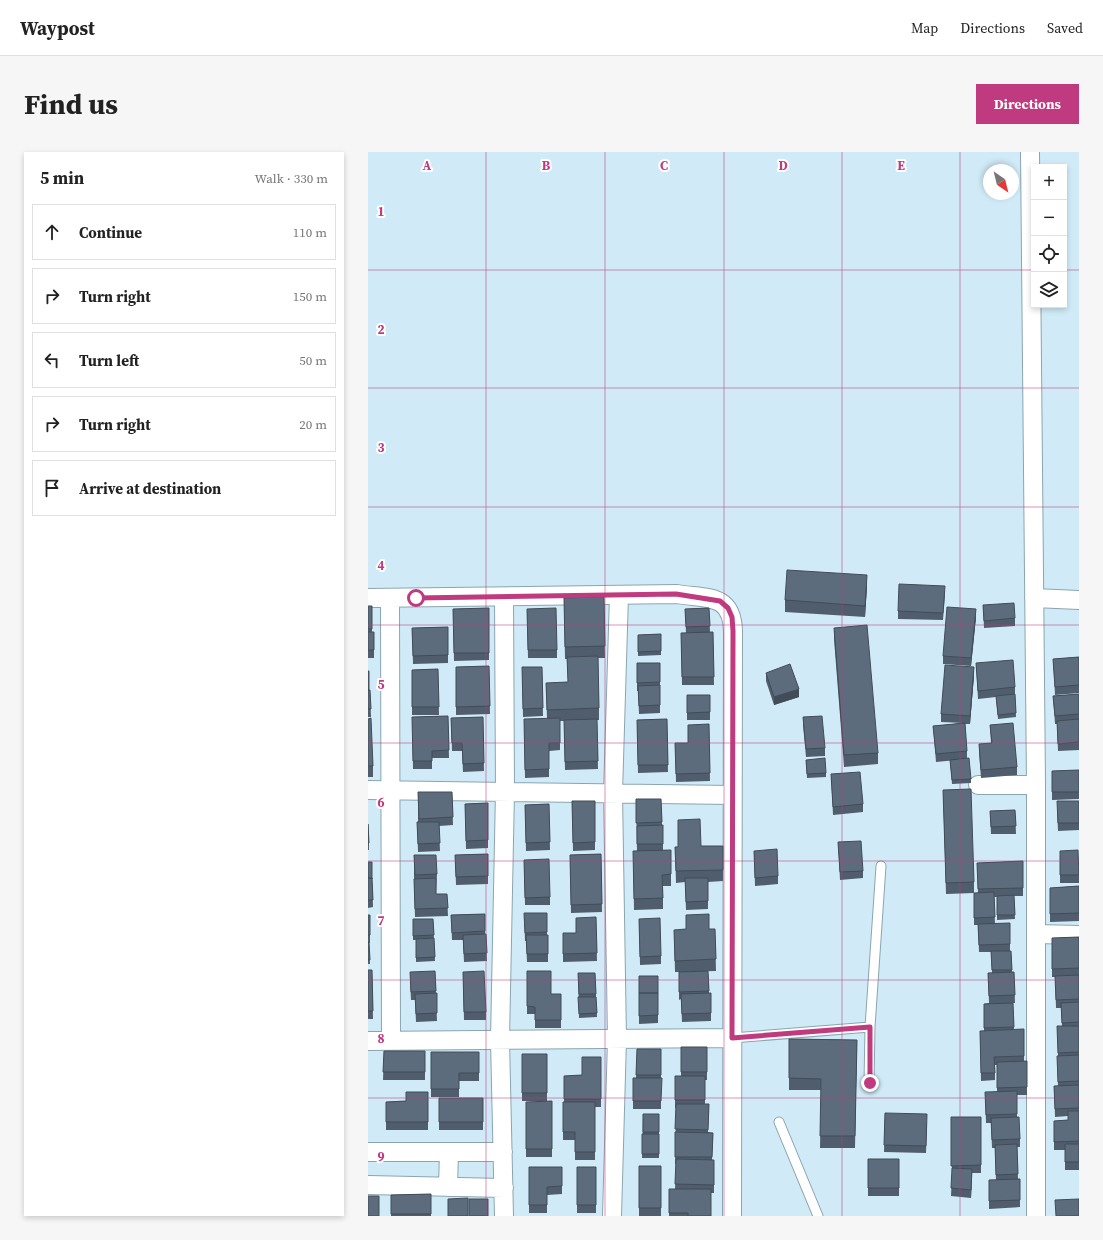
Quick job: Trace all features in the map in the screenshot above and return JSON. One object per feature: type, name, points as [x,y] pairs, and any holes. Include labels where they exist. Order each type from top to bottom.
[{"type":"street","points":[[1030,152],[1036,785],[1036,1216]]},
{"type":"street","points":[[368,598],[676,594],[720,601],[728,608],[732,617],[733,631],[732,1216]]},
{"type":"street","points":[[612,1216],[617,1039],[613,793],[619,595]]},
{"type":"street","points":[[504,597],[505,791],[500,1040],[504,1216]]},
{"type":"street","points":[[390,598],[391,1041]]},
{"type":"street","points":[[1034,598],[1079,600]]},
{"type":"street","points":[[978,784],[1036,785]]},
{"type":"street","points":[[368,790],[732,794]]},
{"type":"street","points":[[1036,934],[1079,935]]},
{"type":"street","points":[[368,1041],[732,1038]]},
{"type":"street","points":[[368,1152],[503,1152]]},
{"type":"street","points":[[448,1187],[450,1152]]},
{"type":"street","points":[[368,1185],[504,1188]]},
{"type":"lane","points":[[870,1083],[870,1027],[881,866]]},
{"type":"lane","points":[[732,1038],[870,1027]]},
{"type":"lane","points":[[779,1122],[818,1216]]},
{"type":"building","points":[[787,570],[867,575],[865,606],[785,600]]},
{"type":"building","points":[[899,584],[945,586],[943,613],[898,611]]},
{"type":"building","points":[[604,597],[605,646],[565,647],[564,598]]},
{"type":"building","points":[[1014,603],[1015,618],[984,621],[983,605]]},
{"type":"building","points":[[368,606],[372,606],[372,629],[368,629]]},
{"type":"building","points":[[947,607],[976,609],[971,658],[943,656]]},
{"type":"building","points":[[489,608],[489,653],[454,653],[453,609]]},
{"type":"building","points":[[556,608],[557,650],[528,650],[527,609]]},
{"type":"building","points":[[709,608],[710,626],[686,627],[685,609]]},
{"type":"building","points":[[867,625],[878,753],[844,755],[834,628]]},
{"type":"building","points":[[448,627],[448,655],[413,656],[412,628]]},
{"type":"building","points":[[368,632],[374,632],[374,650],[368,650]]},
{"type":"building","points":[[713,632],[714,677],[682,677],[681,633]]},
{"type":"building","points":[[661,634],[661,651],[638,652],[638,635]]},
{"type":"building","points":[[598,656],[599,708],[547,710],[546,683],[568,682],[567,657]]},
{"type":"building","points":[[1079,657],[1079,685],[1055,687],[1053,659]]},
{"type":"building","points":[[1013,660],[1015,687],[978,691],[976,663]]},
{"type":"building","points":[[637,663],[660,663],[660,682],[637,683]]},
{"type":"building","points":[[790,664],[799,689],[774,697],[766,673]]},
{"type":"building","points":[[945,665],[974,667],[970,716],[941,714]]},
{"type":"building","points":[[489,666],[490,706],[456,707],[456,667]]},
{"type":"building","points":[[522,667],[542,667],[543,708],[523,709]]},
{"type":"building","points":[[438,669],[439,707],[412,707],[412,670]]},
{"type":"building","points":[[369,671],[369,690],[368,690]]},
{"type":"building","points":[[660,685],[660,705],[639,706],[638,686]]},
{"type":"building","points":[[368,690],[370,690],[371,709],[368,709]]},
{"type":"building","points":[[1015,694],[1016,713],[998,715],[996,696]]},
{"type":"building","points":[[1079,694],[1079,714],[1055,716],[1053,696]]},
{"type":"building","points":[[687,695],[710,695],[710,712],[687,713]]},
{"type":"building","points":[[448,716],[449,750],[432,751],[432,761],[413,761],[412,717]]},
{"type":"building","points":[[822,716],[825,748],[806,749],[803,717]]},
{"type":"building","points":[[483,717],[484,763],[463,764],[462,743],[452,743],[451,718]]},
{"type":"building","points":[[371,718],[373,766],[368,766],[368,719]]},
{"type":"building","points":[[560,718],[560,743],[549,743],[549,769],[525,770],[524,719]]},
{"type":"building","points":[[597,719],[598,761],[565,762],[564,720]]},
{"type":"building","points":[[667,719],[668,765],[638,765],[637,720]]},
{"type":"building","points":[[1079,719],[1079,742],[1058,744],[1057,721]]},
{"type":"building","points":[[965,723],[967,751],[936,754],[933,726]]},
{"type":"building","points":[[1013,723],[1017,767],[981,770],[979,744],[992,743],[990,725]]},
{"type":"building","points":[[709,724],[710,773],[676,774],[675,743],[688,743],[688,725]]},
{"type":"building","points":[[825,758],[826,773],[807,774],[806,760]]},
{"type":"building","points":[[969,758],[971,779],[952,780],[950,760]]},
{"type":"building","points":[[1079,770],[1079,792],[1052,792],[1052,771]]},
{"type":"building","points":[[860,772],[863,804],[833,807],[831,774]]},
{"type":"building","points":[[971,789],[974,882],[946,883],[943,790]]},
{"type":"building","points":[[418,792],[452,792],[453,817],[419,819]]},
{"type":"building","points":[[636,799],[661,799],[662,822],[636,823]]},
{"type":"building","points":[[572,801],[595,801],[595,842],[573,843]]},
{"type":"building","points":[[1057,801],[1079,801],[1079,823],[1058,823]]},
{"type":"building","points":[[488,803],[488,840],[466,841],[465,804]]},
{"type":"building","points":[[549,804],[550,842],[526,843],[525,805]]},
{"type":"building","points":[[1015,810],[1016,826],[991,827],[990,811]]},
{"type":"building","points":[[700,819],[701,846],[723,846],[723,870],[676,871],[675,847],[678,847],[678,820]]},
{"type":"building","points":[[417,822],[439,822],[440,843],[418,844]]},
{"type":"building","points":[[663,825],[663,844],[637,844],[637,826]]},
{"type":"building","points":[[861,841],[863,871],[840,872],[838,842]]},
{"type":"building","points":[[777,849],[778,876],[755,878],[754,851]]},
{"type":"building","points":[[671,850],[671,874],[662,875],[663,898],[634,899],[633,851]]},
{"type":"building","points":[[1078,850],[1079,875],[1060,875],[1060,851]]},
{"type":"building","points":[[488,854],[488,876],[456,877],[455,855]]},
{"type":"building","points":[[601,854],[602,904],[571,905],[570,855]]},
{"type":"building","points":[[414,855],[436,855],[437,874],[415,875]]},
{"type":"building","points":[[549,859],[550,897],[525,898],[524,860]]},
{"type":"building","points":[[1023,861],[1023,888],[978,889],[977,863]]},
{"type":"building","points":[[368,862],[372,862],[372,878],[368,878]]},
{"type":"building","points":[[368,878],[372,878],[373,900],[368,900]]},
{"type":"building","points":[[436,878],[436,894],[447,894],[448,908],[415,909],[414,879]]},
{"type":"building","points":[[685,878],[708,878],[708,901],[686,902]]},
{"type":"building","points":[[1079,886],[1079,913],[1050,914],[1050,888]]},
{"type":"building","points":[[994,892],[995,917],[974,918],[974,893]]},
{"type":"building","points":[[1014,895],[1015,915],[997,915],[997,896]]},
{"type":"building","points":[[524,913],[547,913],[547,932],[525,933]]},
{"type":"building","points":[[485,914],[485,931],[452,933],[451,915]]},
{"type":"building","points":[[709,914],[709,929],[715,929],[716,959],[675,961],[674,930],[686,929],[686,915]]},
{"type":"building","points":[[368,915],[370,915],[370,935],[368,935]]},
{"type":"building","points":[[596,917],[597,953],[563,954],[563,933],[576,933],[576,918]]},
{"type":"building","points":[[660,918],[661,956],[640,957],[639,919]]},
{"type":"building","points":[[413,919],[433,919],[434,935],[413,936]]},
{"type":"building","points":[[1010,923],[1010,944],[979,945],[978,924]]},
{"type":"building","points":[[486,934],[487,953],[464,954],[463,935]]},
{"type":"building","points":[[526,935],[548,935],[548,954],[527,954]]},
{"type":"building","points":[[1079,937],[1079,968],[1052,969],[1052,938]]},
{"type":"building","points":[[434,938],[435,957],[416,958],[416,939]]},
{"type":"building","points":[[369,942],[370,960],[368,960]]},
{"type":"building","points":[[991,951],[1011,951],[1012,970],[992,970]]},
{"type":"building","points":[[368,970],[372,970],[373,1011],[368,1011]]},
{"type":"building","points":[[435,971],[436,991],[411,992],[410,972]]},
{"type":"building","points":[[484,971],[486,1012],[464,1012],[463,972]]},
{"type":"building","points":[[527,971],[551,971],[551,994],[561,994],[561,1020],[535,1020],[535,1007],[527,1006]]},
{"type":"building","points":[[708,971],[709,991],[679,992],[679,972]]},
{"type":"building","points":[[1014,972],[1015,995],[989,996],[988,973]]},
{"type":"building","points":[[578,973],[595,973],[596,994],[579,994]]},
{"type":"building","points":[[1079,975],[1079,999],[1056,1000],[1055,976]]},
{"type":"building","points":[[639,976],[658,976],[658,993],[639,993]]},
{"type":"building","points":[[437,993],[437,1013],[416,1014],[415,994]]},
{"type":"building","points":[[639,993],[658,993],[658,1015],[639,1016]]},
{"type":"building","points":[[711,993],[711,1013],[682,1014],[681,994]]},
{"type":"building","points":[[578,997],[596,997],[597,1013],[579,1014]]},
{"type":"building","points":[[1079,1002],[1079,1022],[1062,1023],[1061,1003]]},
{"type":"building","points":[[1013,1003],[1014,1027],[984,1028],[984,1004]]},
{"type":"building","points":[[1057,1026],[1079,1026],[1079,1052],[1058,1053]]},
{"type":"building","points":[[1024,1029],[1024,1056],[994,1057],[995,1073],[981,1073],[980,1031]]},
{"type":"building","points":[[789,1039],[857,1040],[855,1136],[820,1136],[821,1079],[789,1078]]},
{"type":"building","points":[[681,1047],[707,1047],[707,1072],[681,1072]]},
{"type":"building","points":[[637,1049],[661,1049],[661,1075],[636,1075]]},
{"type":"building","points":[[384,1051],[425,1051],[425,1072],[383,1072]]},
{"type":"building","points":[[431,1052],[479,1052],[479,1073],[459,1073],[459,1089],[431,1089]]},
{"type":"building","points":[[522,1054],[547,1054],[547,1093],[522,1093]]},
{"type":"building","points":[[1079,1055],[1079,1081],[1058,1082],[1057,1056]]},
{"type":"building","points":[[582,1057],[601,1057],[601,1099],[564,1099],[564,1076],[582,1075]]},
{"type":"building","points":[[1027,1061],[1027,1087],[997,1088],[997,1062]]},
{"type":"building","points":[[675,1076],[705,1076],[705,1100],[675,1100]]},
{"type":"building","points":[[633,1078],[662,1078],[661,1101],[633,1101]]},
{"type":"building","points":[[1079,1085],[1079,1108],[1055,1109],[1054,1086]]},
{"type":"building","points":[[1017,1091],[1017,1114],[986,1115],[985,1092]]},
{"type":"building","points":[[406,1092],[428,1092],[428,1122],[386,1122],[386,1102],[406,1101]]},
{"type":"building","points":[[439,1098],[483,1098],[483,1122],[439,1122]]},
{"type":"building","points":[[552,1101],[552,1149],[526,1149],[526,1102]]},
{"type":"building","points":[[563,1102],[595,1102],[595,1152],[575,1152],[575,1132],[563,1132]]},
{"type":"building","points":[[676,1104],[709,1104],[708,1130],[675,1129]]},
{"type":"building","points":[[1068,1111],[1079,1111],[1079,1141],[1054,1142],[1054,1121],[1068,1120]]},
{"type":"building","points":[[885,1113],[927,1114],[926,1146],[884,1145]]},
{"type":"building","points":[[643,1114],[659,1114],[659,1132],[643,1132]]},
{"type":"building","points":[[951,1117],[981,1117],[981,1165],[951,1166]]},
{"type":"building","points":[[1019,1117],[1020,1139],[992,1140],[991,1118]]},
{"type":"building","points":[[675,1132],[713,1133],[712,1157],[675,1157]]},
{"type":"building","points":[[642,1134],[659,1134],[659,1154],[642,1154]]},
{"type":"building","points":[[1017,1144],[1018,1174],[996,1175],[995,1145]]},
{"type":"building","points":[[1065,1144],[1079,1144],[1079,1162],[1065,1162]]},
{"type":"building","points":[[676,1159],[714,1160],[714,1185],[675,1184]]},
{"type":"building","points":[[868,1159],[899,1159],[899,1188],[868,1188]]},
{"type":"building","points":[[639,1166],[661,1166],[661,1208],[639,1208]]},
{"type":"building","points":[[529,1167],[562,1167],[562,1186],[547,1187],[547,1205],[529,1205]]},
{"type":"building","points":[[577,1167],[596,1167],[596,1205],[577,1205]]},
{"type":"building","points":[[952,1168],[972,1169],[971,1190],[951,1188]]},
{"type":"building","points":[[1020,1179],[1020,1200],[989,1201],[989,1180]]},
{"type":"building","points":[[669,1189],[711,1189],[711,1216],[688,1216],[688,1213],[669,1213]]},
{"type":"building","points":[[431,1194],[431,1214],[391,1214],[391,1195]]},
{"type":"building","points":[[368,1196],[379,1196],[379,1216],[368,1216]]},
{"type":"building","points":[[468,1198],[468,1216],[448,1216],[448,1199]]},
{"type":"building","points":[[469,1199],[488,1199],[488,1216],[469,1216]]},
{"type":"building","points":[[1079,1199],[1079,1216],[1056,1216],[1055,1200]]},
{"type":"route","points":[[416,598],[676,594],[720,601],[728,608],[732,617],[733,631],[732,1038],[862,1026],[870,1027],[870,1083]]}]
